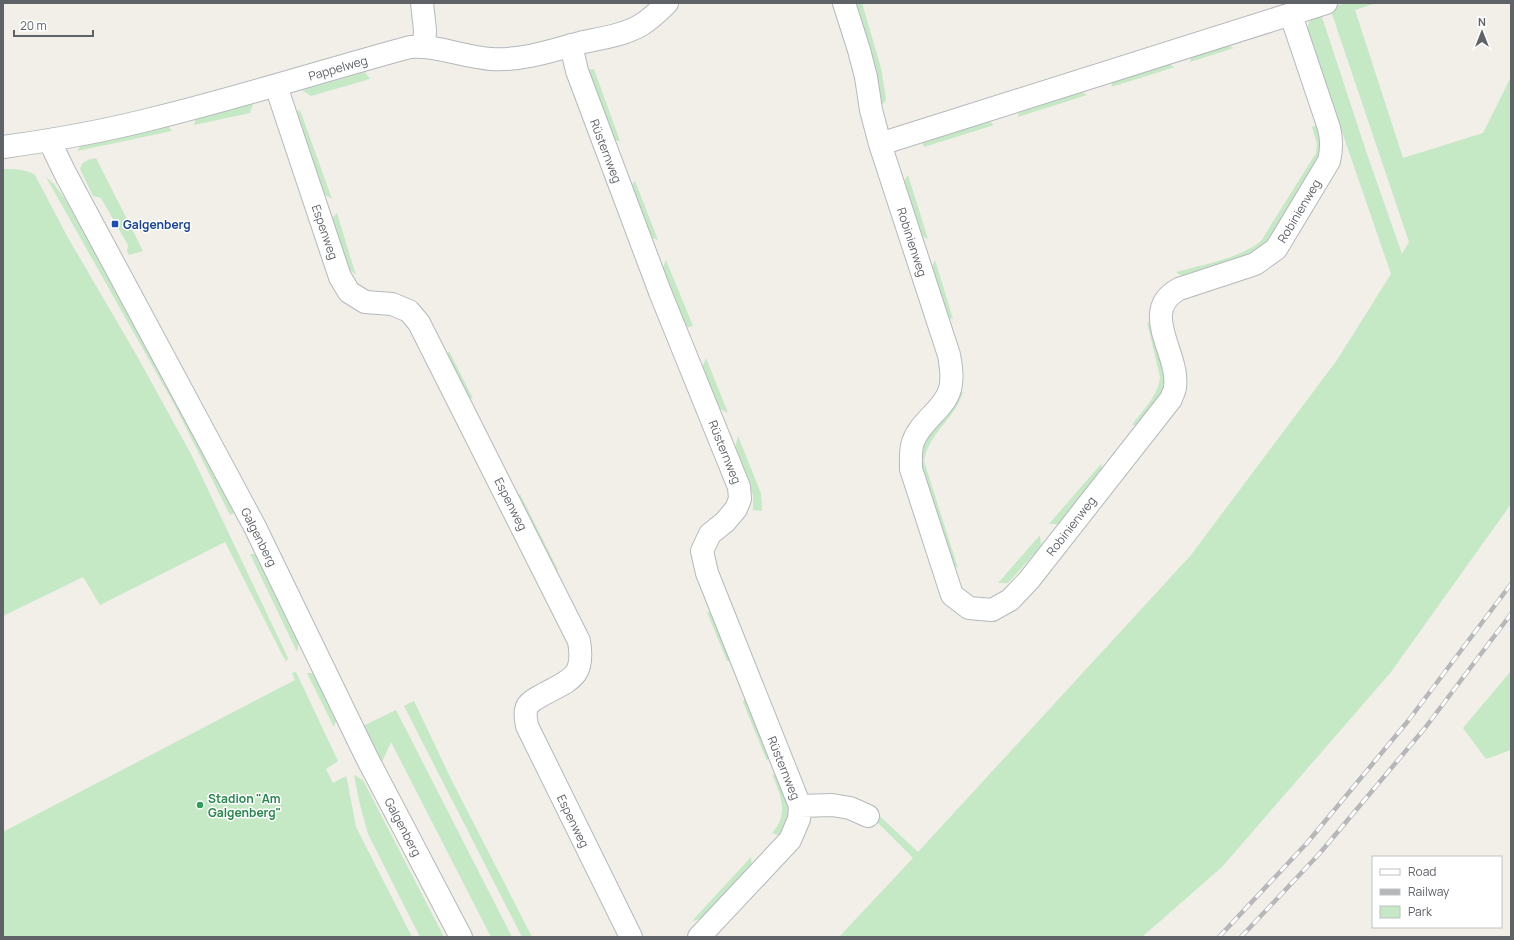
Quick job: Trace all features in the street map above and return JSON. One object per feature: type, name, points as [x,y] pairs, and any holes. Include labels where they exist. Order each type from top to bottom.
[{"type":"street","points":[[422,3],[425,30],[424,46]]},
{"type":"street","name":"Pappelweg","points":[[3,147],[49,140],[154,119],[276,86],[403,49],[424,46],[462,55],[492,59],[522,57],[623,33],[642,25],[667,3]]},
{"type":"street","name":"Robinienweg","points":[[844,3],[861,57],[866,77],[871,110],[880,144],[949,355],[952,373],[950,388],[946,399],[918,431],[913,441],[910,454],[911,470],[952,595],[969,608],[992,610],[1010,600],[1028,580],[1171,399],[1175,387],[1169,351],[1161,323],[1160,311],[1164,301],[1171,293],[1179,289],[1254,264],[1276,249],[1328,161],[1332,151],[1332,139],[1291,15]]},
{"type":"street","points":[[880,144],[1325,4]]},
{"type":"street","name":"Rüsternweg","points":[[571,45],[577,71],[646,255],[739,487],[740,499],[736,509],[725,522],[710,534],[702,551],[707,573],[800,806],[832,805],[850,808],[868,816]]},
{"type":"street","name":"Espenweg","points":[[276,86],[340,277],[349,292],[365,302],[392,304],[409,311],[419,323],[579,641],[582,653],[581,664],[578,672],[568,681],[534,700],[528,705],[526,713],[527,726],[631,937]]},
{"type":"street","name":"Galgenberg","points":[[49,140],[68,180],[255,527],[367,758],[461,937]]},
{"type":"street","points":[[699,937],[790,840],[799,819],[800,806]]},
{"type":"green space","points":[[854,3],[862,3],[881,68],[886,99],[884,103],[880,104]]},
{"type":"green space","points":[[1345,3],[1376,3],[1355,10],[1403,158],[1483,133],[1511,77],[1511,504],[1391,672],[1222,867],[1142,937],[839,937],[913,858],[874,819],[870,807],[918,852],[1191,555],[1337,360],[1391,274],[1307,30],[1309,22],[1320,11],[1402,254],[1409,242],[1330,8]]},
{"type":"green space","points":[[1221,43],[1234,48],[1190,62],[1193,52]]},
{"type":"green space","points":[[1163,62],[1175,67],[1111,87],[1114,77]]},
{"type":"green space","points":[[594,69],[620,141],[612,140],[587,70]]},
{"type":"green space","points":[[365,72],[370,79],[311,96],[302,90]]},
{"type":"green space","points":[[1077,89],[1087,95],[1018,117],[1020,107]]},
{"type":"green space","points":[[253,104],[250,113],[194,125],[196,117]]},
{"type":"green space","points":[[300,110],[332,199],[320,192],[294,112]]},
{"type":"green space","points":[[985,118],[994,125],[924,147],[920,139]]},
{"type":"green space","points":[[166,123],[172,131],[77,151],[83,142]]},
{"type":"green space","points":[[1319,124],[1325,150],[1263,251],[1185,278],[1176,272],[1209,264],[1243,252],[1261,241],[1316,153],[1317,144],[1312,127]]},
{"type":"green space","points":[[96,158],[143,251],[129,255],[127,251],[128,245],[101,198],[93,196],[80,169],[84,162]]},
{"type":"green space","points":[[3,169],[24,170],[35,175],[67,236],[137,356],[192,456],[288,658],[286,662],[225,542],[100,605],[83,577],[3,616]]},
{"type":"green space","points":[[908,175],[928,239],[918,234],[902,184]]},
{"type":"green space","points":[[46,177],[53,183],[65,199],[179,402],[236,512],[230,515],[174,404]]},
{"type":"green space","points":[[635,181],[658,240],[650,237],[630,187]]},
{"type":"green space","points":[[337,213],[356,275],[343,264],[330,220]]},
{"type":"green space","points":[[666,260],[693,326],[685,328],[662,270]]},
{"type":"green space","points":[[935,260],[953,319],[945,317],[930,271]]},
{"type":"green space","points":[[1147,322],[1155,326],[1167,384],[1140,425],[1132,425],[1157,390],[1159,384],[1160,377]]},
{"type":"green space","points":[[449,351],[473,399],[461,395],[444,361]]},
{"type":"green space","points":[[706,358],[728,413],[718,408],[702,368]]},
{"type":"green space","points":[[963,392],[954,410],[931,442],[924,461],[958,568],[947,562],[917,468],[921,439],[954,394]]},
{"type":"green space","points":[[738,436],[761,494],[762,511],[753,510],[753,495],[735,448]]},
{"type":"green space","points":[[1101,464],[1104,474],[1061,524],[1049,524]]},
{"type":"green space","points":[[520,494],[558,570],[549,570],[514,500]]},
{"type":"green space","points":[[1040,535],[1041,546],[1008,583],[998,583]]},
{"type":"green space","points":[[250,554],[255,554],[299,641],[297,652]]},
{"type":"green space","points":[[707,612],[712,613],[735,662],[727,661]]},
{"type":"green space","points":[[1511,671],[1511,750],[1486,759],[1463,728]]},
{"type":"green space","name":"Stadion \"Am Galgenberg\"","points":[[296,672],[338,761],[326,769],[333,783],[346,776],[356,827],[412,937],[3,937],[3,832],[295,680],[292,673]]},
{"type":"green space","points":[[307,673],[313,673],[336,720],[334,727]]},
{"type":"green space","points":[[746,695],[772,752],[767,761],[743,702]]},
{"type":"green space","points":[[414,701],[451,779],[532,937],[522,937],[404,706]]},
{"type":"green space","points":[[396,710],[512,937],[491,937],[391,742],[381,764],[363,726]]},
{"type":"green space","points":[[772,774],[783,779],[788,794],[790,819],[781,836],[772,833],[781,819],[782,804]]},
{"type":"green space","points":[[354,775],[363,780],[444,937],[420,937],[368,834]]},
{"type":"green space","points":[[751,857],[752,868],[704,918],[692,921]]},
{"type":"railway","points":[[1219,937],[1307,843],[1408,721],[1511,584]]},
{"type":"railway","points":[[1241,937],[1320,853],[1425,728],[1511,614]]},
{"type":"place","name":"Galgenberg","points":[[115,224]]},
{"type":"place","name":"Stadion \"Am Galgenberg\"","points":[[200,805]]}]
